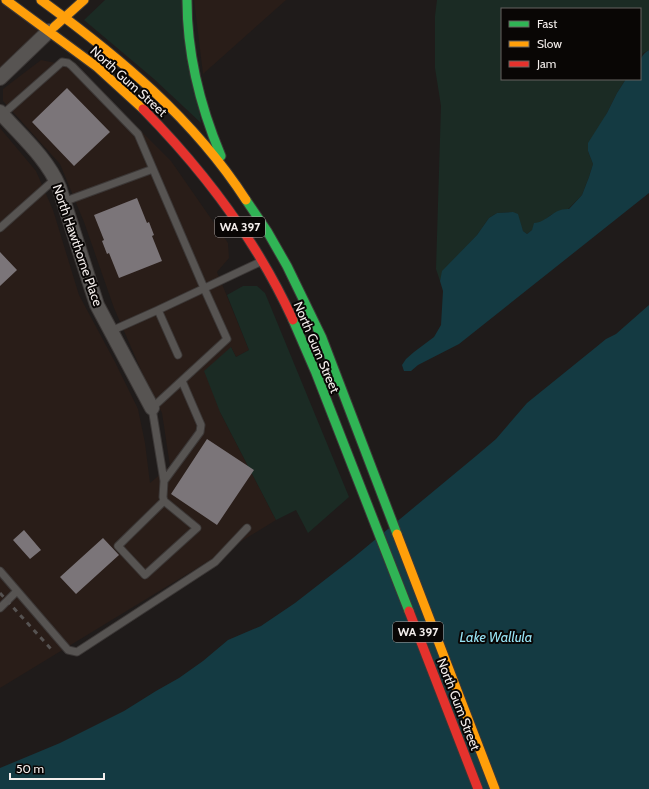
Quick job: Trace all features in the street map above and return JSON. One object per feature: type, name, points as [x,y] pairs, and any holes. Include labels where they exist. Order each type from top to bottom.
[{"type":"main road","name":"North Gum Street","points":[[6,0],[93,64],[126,93],[162,113],[203,143],[231,179],[258,218],[288,310],[357,476],[478,789]]},
{"type":"main road","name":"North Gum Street","points":[[41,0],[122,62],[162,113],[189,158],[244,232],[270,256],[303,295],[320,332],[496,789]]},
{"type":"main road","points":[[49,31],[84,0]]},
{"type":"main road","points":[[187,0],[186,21],[199,92],[215,142],[231,179]]},
{"type":"street","points":[[0,78],[49,31]]},
{"type":"street","name":"North Hawthorne Place","points":[[1,113],[43,161],[55,179],[94,297],[152,408]]},
{"type":"lane","points":[[1,113],[62,62],[68,63],[72,66],[143,130],[153,168],[227,339],[152,408],[164,481],[164,501],[197,528],[145,575],[118,546],[164,501]]},
{"type":"lane","points":[[143,130],[162,113]]},
{"type":"lane","points":[[63,202],[153,168]]},
{"type":"lane","points":[[0,228],[55,179]]},
{"type":"lane","points":[[111,331],[251,267],[270,256]]},
{"type":"lane","points":[[158,310],[178,355]]},
{"type":"lane","points":[[164,481],[200,432],[202,424],[182,381]]},
{"type":"lane","points":[[0,571],[68,650],[77,652],[215,562],[247,528]]},
{"type":"lane","points":[[0,608],[16,591]]},
{"type":"shaded area","points":[[0,0],[50,29],[0,77]]},
{"type":"shaded area","points":[[194,0],[286,0],[203,74]]},
{"type":"shaded area","points":[[41,60],[66,65],[100,90],[171,161],[228,243],[229,258],[217,272],[249,350],[236,357],[231,347],[220,412],[276,520],[0,688],[0,128],[36,171],[53,210],[79,295],[138,409],[145,443],[150,483],[170,466],[162,413],[144,377],[114,308],[84,222],[60,164],[3,101],[3,89]]},
{"type":"green space","points":[[105,0],[184,0],[201,123],[154,79],[84,20]]},
{"type":"green space","points":[[437,0],[649,0],[649,50],[643,53],[641,56],[641,8],[501,8],[501,80],[625,80],[617,93],[588,151],[593,164],[582,195],[568,209],[551,215],[527,234],[523,231],[513,212],[497,213],[489,218],[477,235],[443,271],[440,281],[436,269],[441,106],[435,68],[435,16]]},
{"type":"green space","points":[[243,286],[257,286],[265,293],[349,497],[308,533],[296,510],[276,520],[220,412],[204,371],[231,347],[236,357],[249,350],[227,295]]},
{"type":"water","points":[[649,50],[649,193],[459,344],[418,365],[411,371],[404,371],[402,365],[406,359],[434,337],[441,325],[443,291],[440,281],[442,271],[477,235],[489,218],[497,213],[513,212],[518,214],[523,231],[527,234],[532,230],[534,223],[539,222],[563,209],[569,209],[582,195],[593,164],[588,151],[588,143],[625,80],[641,80],[641,59]]},
{"type":"water","name":"Lake Wallula","points":[[649,305],[649,789],[0,789],[0,768],[60,743],[124,711],[179,678],[203,661],[228,640],[261,626],[295,603],[353,558],[476,456],[496,439],[527,403],[606,339],[616,334]]},
{"type":"building","points":[[67,88],[110,132],[74,166],[32,122]]},
{"type":"building","points":[[137,198],[147,223],[149,222],[154,235],[152,236],[162,261],[119,278],[109,253],[107,254],[102,241],[104,240],[94,215]]},
{"type":"building","points":[[0,252],[17,270],[0,286]]},
{"type":"building","points":[[207,439],[254,470],[217,525],[171,494]]},
{"type":"building","points":[[24,530],[41,550],[30,559],[13,540]]},
{"type":"building","points":[[103,538],[119,555],[76,594],[60,577]]},
{"type":"railway","points":[[0,593],[52,650]]},
{"type":"traffic: fast","points":[[187,0],[189,41],[196,80],[207,118],[221,156]]},
{"type":"traffic: fast","points":[[246,200],[267,231],[287,266],[322,338],[397,534]]},
{"type":"traffic: fast","points":[[293,320],[316,373],[409,611]]},
{"type":"traffic: slow","points":[[6,0],[97,67],[143,109]]},
{"type":"traffic: slow","points":[[41,0],[98,44],[153,91],[203,142],[246,200]]},
{"type":"traffic: slow","points":[[54,27],[84,0]]},
{"type":"traffic: slow","points":[[397,534],[495,789]]},
{"type":"traffic: jam","points":[[143,109],[187,157],[227,208],[263,262],[293,320]]},
{"type":"traffic: jam","points":[[409,611],[478,789]]}]
